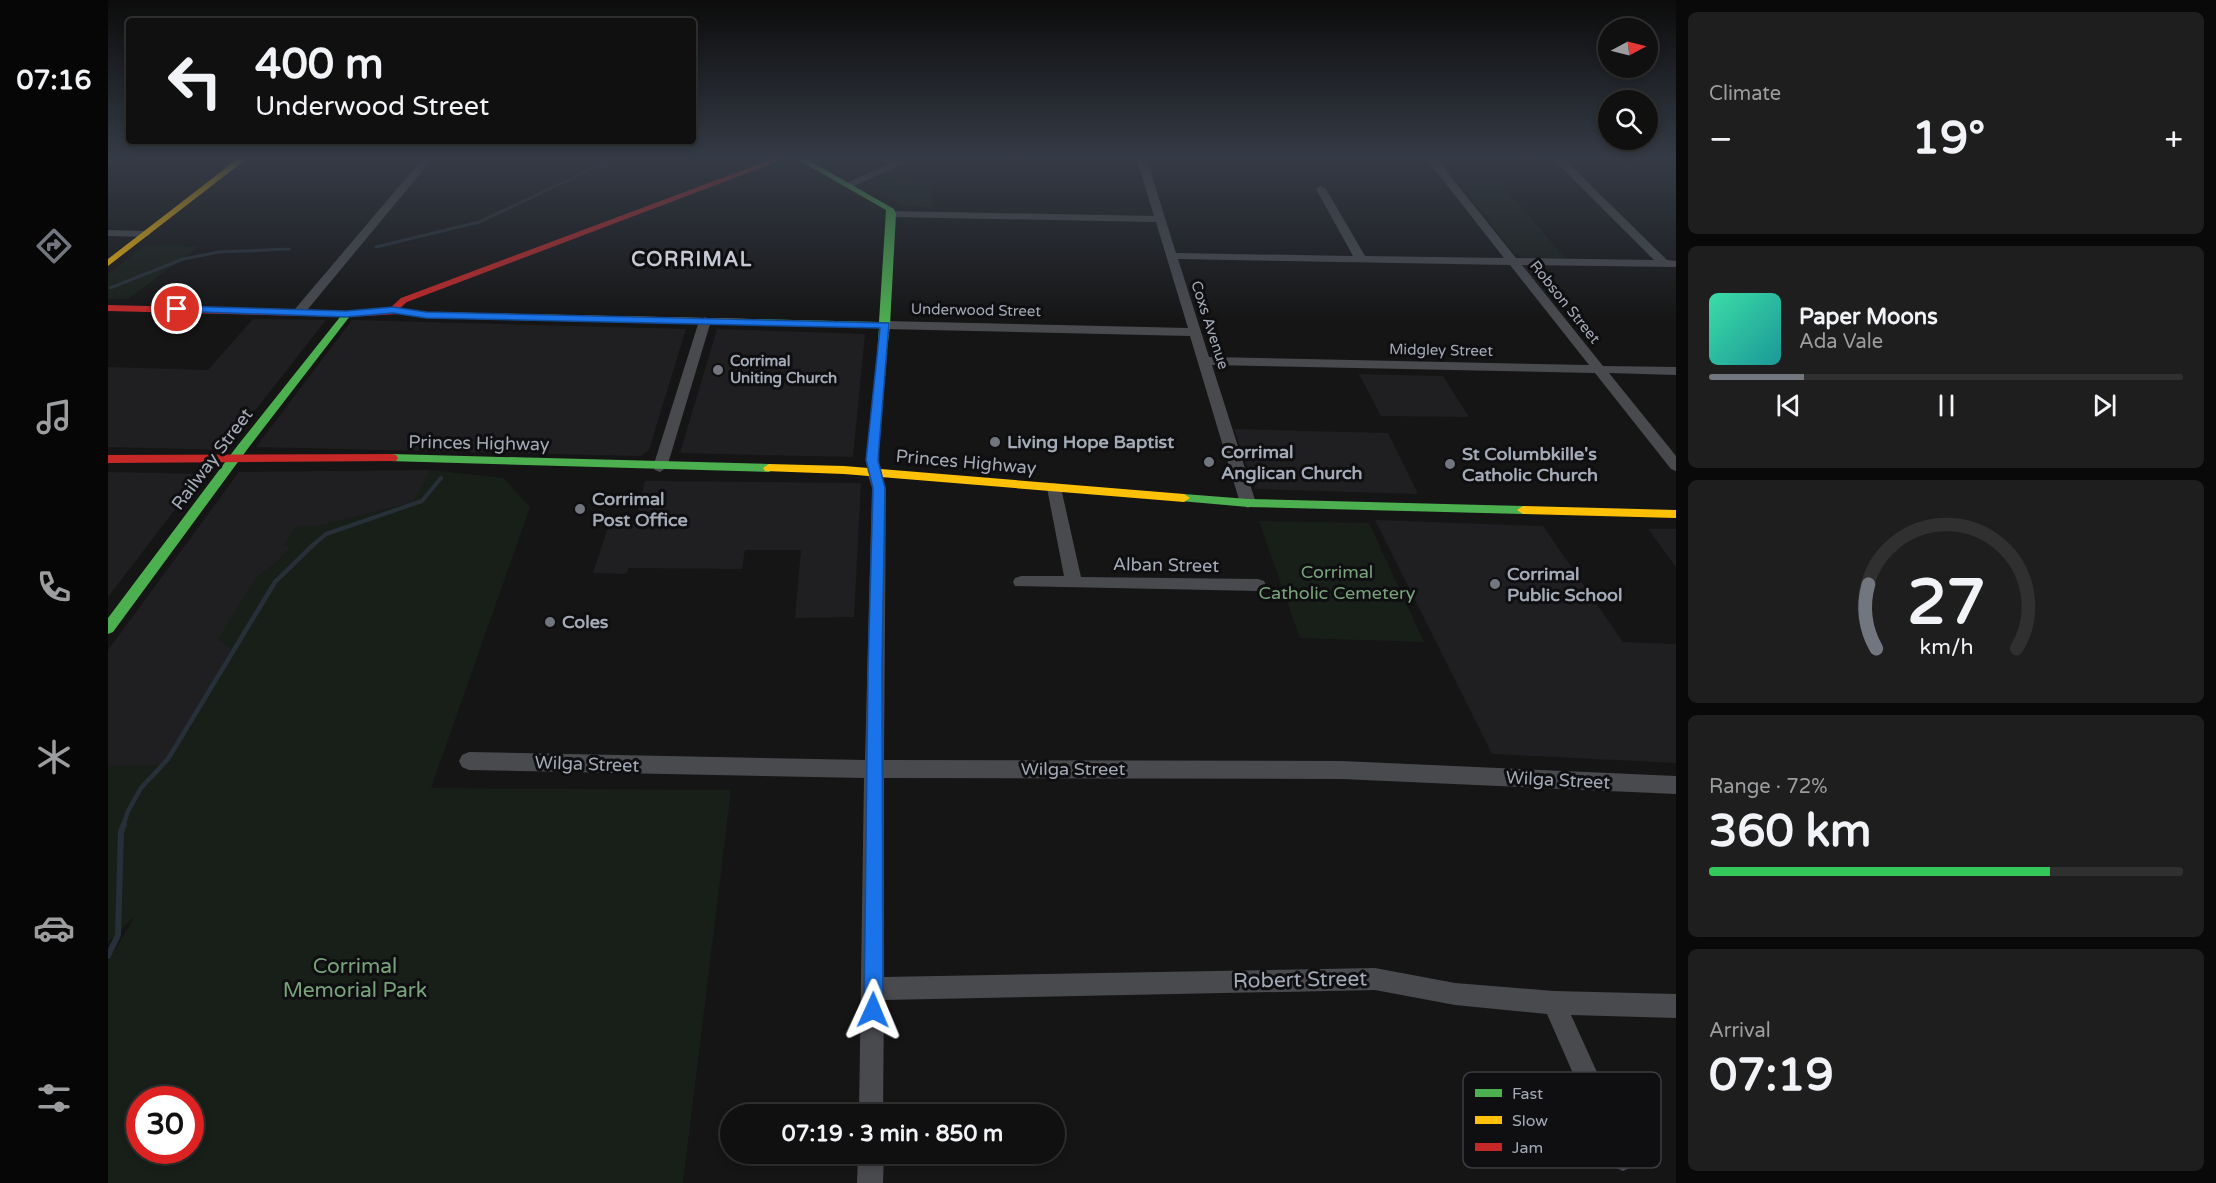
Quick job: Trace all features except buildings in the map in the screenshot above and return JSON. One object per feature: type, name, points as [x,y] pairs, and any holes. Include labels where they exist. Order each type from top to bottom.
[{"type":"street","points":[[108,263],[174,212]]},
{"type":"street","points":[[299,312],[383,212]]},
{"type":"street","points":[[393,310],[404,300],[639,212]]},
{"type":"street","name":"Coxs Avenue","points":[[1157,212],[1248,503]]},
{"type":"street","points":[[1335,212],[1362,259]]},
{"type":"street","name":"Robson Street","points":[[1473,212],[1676,466]]},
{"type":"street","points":[[1611,212],[1662,263]]},
{"type":"street","points":[[871,1104],[879,488],[872,460],[885,325],[892,214],[1159,219]]},
{"type":"street","points":[[108,233],[146,234]]},
{"type":"street","points":[[1170,256],[1676,264]]},
{"type":"street","name":"Underwood Street","points":[[108,308],[346,314],[393,310],[426,315],[1195,332]]},
{"type":"street","name":"Railway Street","points":[[108,628],[232,460],[346,314]]},
{"type":"street","points":[[660,466],[705,321]]},
{"type":"street","name":"Midgley Street","points":[[1205,361],[1676,371]]},
{"type":"street","name":"Princes Highway","points":[[108,459],[439,458],[874,472],[1248,503],[1676,514]]},
{"type":"street","points":[[1054,488],[1074,583]]},
{"type":"street","name":"Alban Street","points":[[1021,582],[1258,585]]},
{"type":"street","name":"Wilga Street","points":[[469,761],[875,769],[1342,770],[1676,785]]},
{"type":"street","name":"Robert Street","points":[[874,989],[1375,978],[1455,994],[1554,1003],[1676,1006]]},
{"type":"street","points":[[1554,1003],[1585,1072]]},
{"type":"street","points":[[870,1183],[871,1164]]},
{"type":"shaded area","points":[[253,319],[326,320],[224,450],[108,447],[108,367],[208,370]]},
{"type":"shaded area","points":[[352,320],[686,329],[649,450],[641,456],[256,447]]},
{"type":"shaded area","points":[[717,329],[865,334],[853,457],[680,453]]},
{"type":"shaded area","points":[[1359,374],[1443,376],[1469,417],[1381,416]]},
{"type":"shaded area","points":[[1234,429],[1388,433],[1418,494],[1255,489]]},
{"type":"shaded area","points":[[430,470],[414,502],[319,526],[296,526],[284,546],[292,546],[275,564],[257,577],[218,640],[232,648],[167,766],[108,766],[108,650],[239,472]]},
{"type":"shaded area","points":[[108,472],[202,474],[108,597]]},
{"type":"shaded area","points":[[645,481],[861,483],[854,617],[795,618],[801,550],[745,550],[742,569],[628,568],[627,574],[593,573],[609,524],[635,524]]},
{"type":"shaded area","name":"Corrimal Public School","points":[[1375,520],[1543,526],[1623,642],[1676,644],[1676,763],[1492,754]]},
{"type":"shaded area","points":[[1648,529],[1676,529],[1676,567]]},
{"type":"green space","points":[[1482,212],[1526,212],[1565,258],[1521,257],[1514,254]]},
{"type":"green space","points":[[145,245],[198,247],[128,299],[108,299],[108,274]]},
{"type":"green space","name":"Corrimal Memorial Park","points":[[430,470],[504,478],[530,507],[431,788],[731,790],[683,1183],[108,1183],[108,962],[135,916],[108,942],[108,766],[167,765],[232,648],[217,640],[257,577],[275,564],[291,547],[284,546],[296,526],[319,526],[413,502]]},
{"type":"green space","name":"Corrimal Catholic Cemetery","points":[[1259,521],[1369,523],[1424,642],[1300,638]]},
{"type":"waterway","points":[[376,247],[479,222],[500,212]]},
{"type":"waterway","points":[[110,288],[183,259],[219,252],[289,249]]},
{"type":"waterway","points":[[312,546],[326,534],[422,501],[441,478]]},
{"type":"waterway","points":[[123,826],[128,811],[141,788],[168,759],[275,582],[313,545]]},
{"type":"waterway","points":[[108,956],[118,935],[121,832],[124,824]]},
{"type":"traffic: fast","points":[[882,356],[891,212]]},
{"type":"traffic: fast","points":[[108,628],[242,448],[347,314]]},
{"type":"traffic: fast","points":[[750,322],[885,325]]},
{"type":"traffic: fast","points":[[392,458],[769,468]]},
{"type":"traffic: fast","points":[[1184,498],[1248,503],[1523,510]]},
{"type":"traffic: slow","points":[[108,263],[174,212]]},
{"type":"traffic: slow","points":[[399,311],[426,315],[750,322]]},
{"type":"traffic: slow","points":[[769,468],[844,470],[1184,498]]},
{"type":"traffic: slow","points":[[1523,510],[1676,514]]},
{"type":"traffic: jam","points":[[393,310],[404,300],[639,212]]},
{"type":"traffic: jam","points":[[108,308],[347,314],[399,311]]},
{"type":"traffic: jam","points":[[874,472],[872,460],[882,356]]},
{"type":"traffic: jam","points":[[108,459],[392,458]]},
{"type":"place","name":"Corrimal Uniting Church","points":[[718,370]]},
{"type":"place","name":"Living Hope Baptist","points":[[995,442]]},
{"type":"place","name":"Corrimal Anglican Church","points":[[1209,462]]},
{"type":"place","name":"St Columbkille's Catholic Church","points":[[1450,464]]},
{"type":"place","name":"Corrimal Post Office","points":[[580,509]]},
{"type":"place","name":"Corrimal Public School","points":[[1495,584]]},
{"type":"place","name":"Coles","points":[[550,622]]},
{"type":"district","name":"CORRIMAL","points":[[692,260]]},
{"type":"route","points":[[177,309],[346,314],[393,310],[426,315],[885,325],[872,460],[879,488],[875,669],[873,1010]]}]
